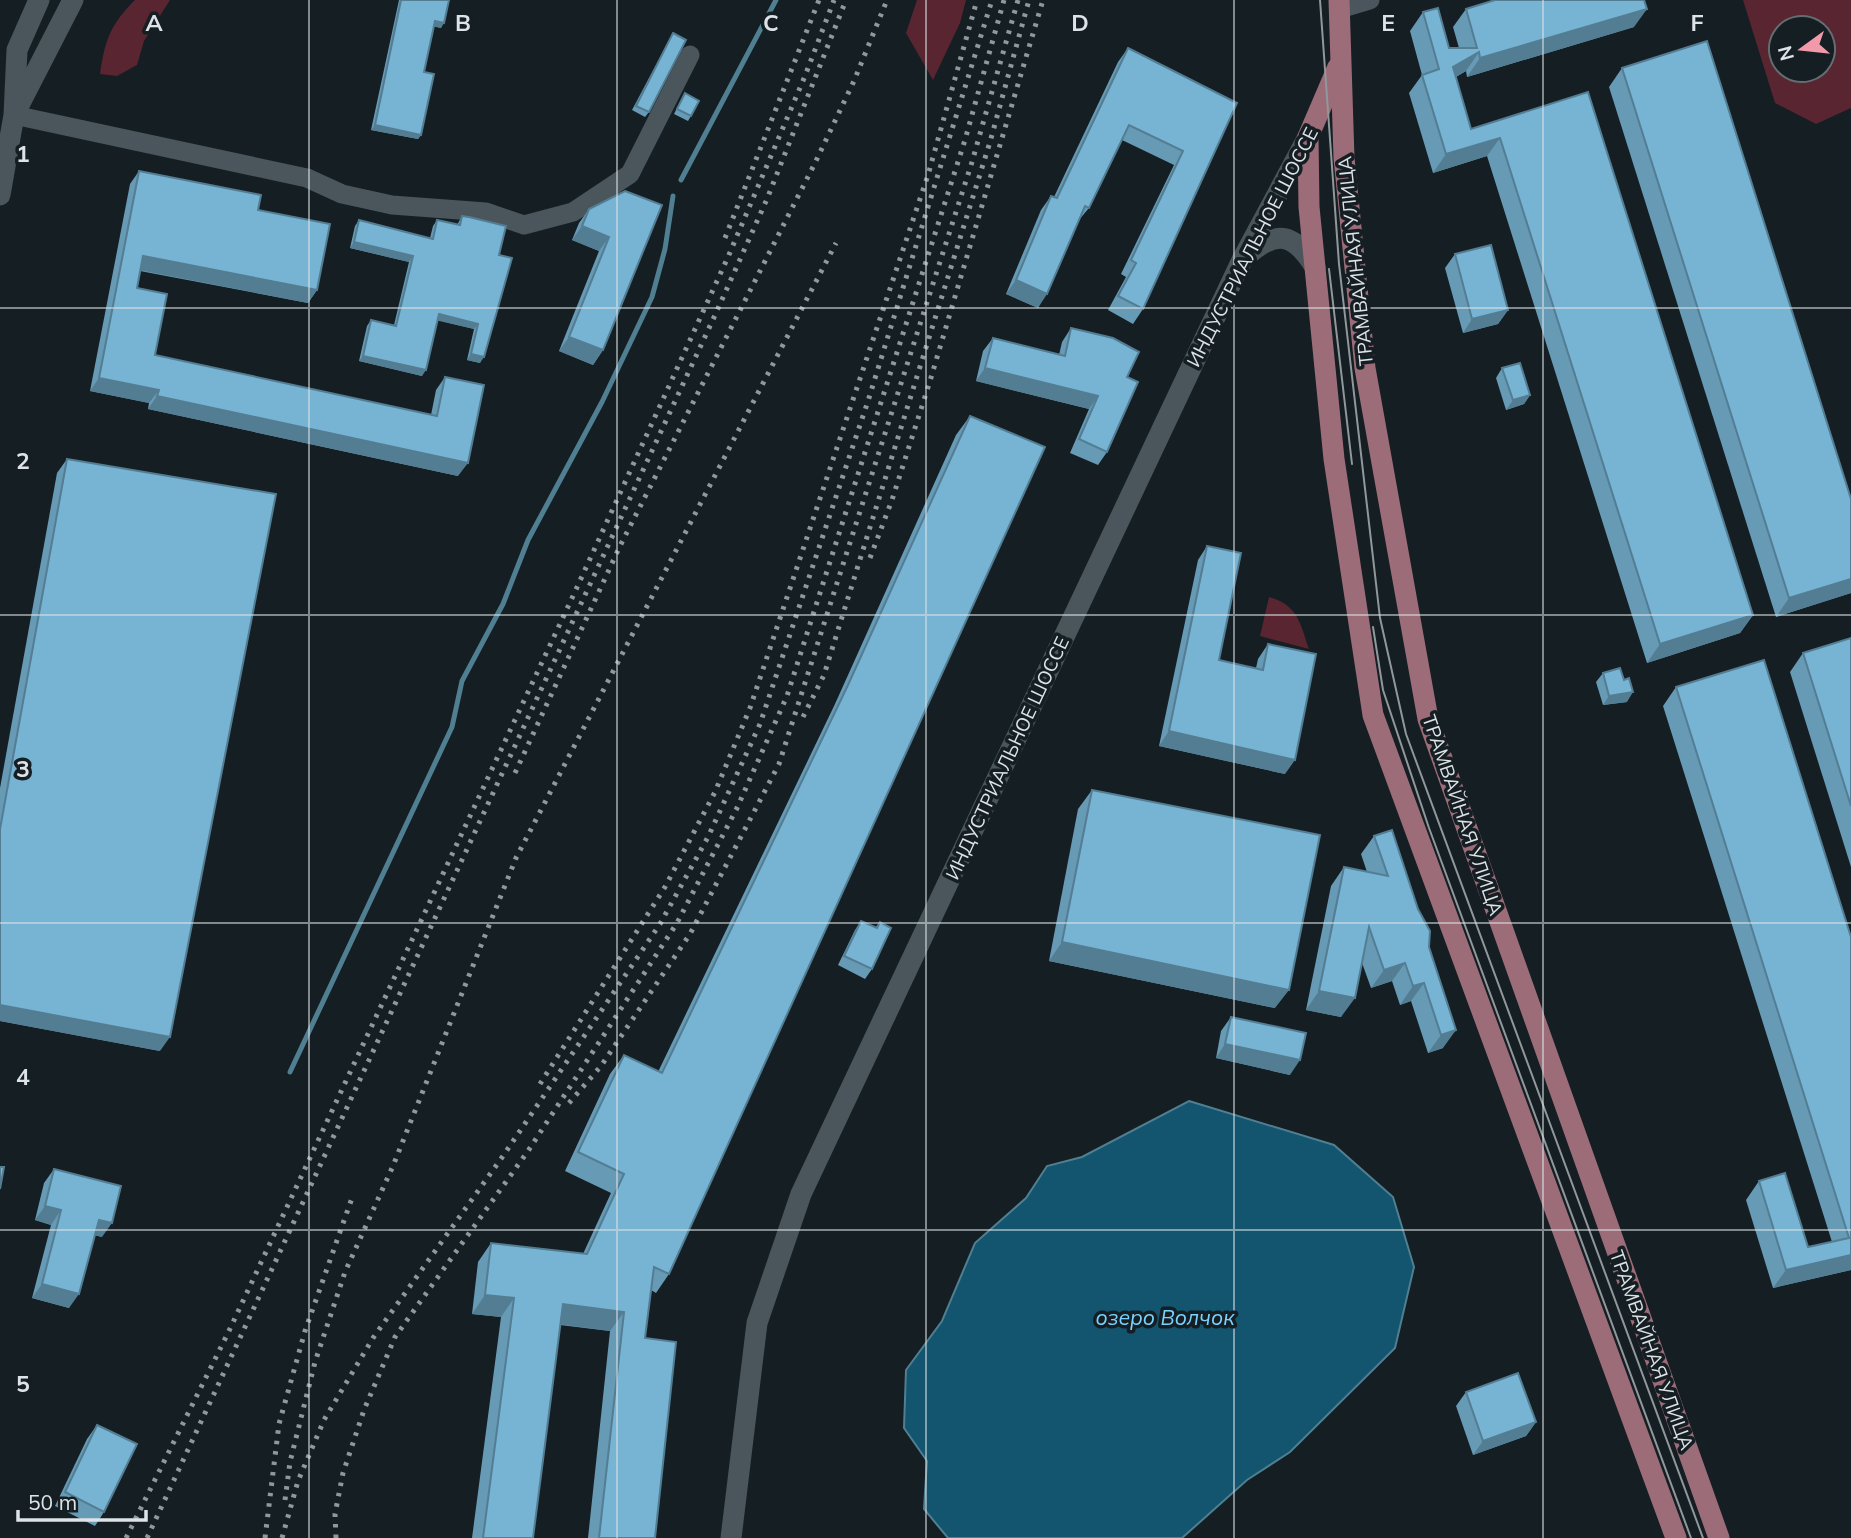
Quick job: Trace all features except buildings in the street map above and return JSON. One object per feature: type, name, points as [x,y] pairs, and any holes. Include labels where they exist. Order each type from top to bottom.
[{"type":"main road","name":"ИНДУСТРИАЛЬНОЕ ШОССЕ","points":[[1308,137],[1340,61],[1339,5]]},
{"type":"main road","name":"ТРАМВАЙНАЯ УЛИЦА","points":[[1340,61],[1344,158],[1365,368],[1428,719],[1719,1538]]},
{"type":"main road","name":"ТРАМВАЙНАЯ УЛИЦА","points":[[1308,137],[1309,206],[1334,459],[1373,715],[1676,1538]]},
{"type":"street","points":[[0,195],[7,113],[18,50],[39,0]]},
{"type":"street","points":[[7,113],[73,0]]},
{"type":"street","points":[[1339,5],[1370,0]]},
{"type":"street","points":[[7,113],[307,178],[342,194],[361,199],[392,205],[486,212],[524,225],[573,212],[630,174],[690,55]]},
{"type":"street","name":"ИНДУСТРИАЛЬНОЕ ШОССЕ","points":[[731,1538],[757,1323],[801,1194],[1241,260],[1308,137]]},
{"type":"street","points":[[1241,260],[1258,245],[1274,238],[1287,238],[1302,246],[1315,267]]},
{"type":"shaded area","points":[[135,0],[170,0],[144,41],[137,65],[117,76],[100,74],[110,34]]},
{"type":"shaded area","points":[[917,0],[966,0],[960,23],[933,80],[906,33]]},
{"type":"shaded area","points":[[1743,0],[1851,0],[1851,108],[1816,124],[1775,103],[1769,84],[1837,84],[1837,14],[1767,14],[1767,77]]},
{"type":"shaded area","points":[[1269,597],[1279,600],[1292,610],[1300,623],[1309,649],[1260,636]]},
{"type":"water","name":"озеро Волчок","points":[[1189,1101],[1334,1145],[1393,1197],[1414,1267],[1395,1348],[1290,1452],[1247,1480],[1182,1538],[948,1538],[924,1509],[927,1461],[904,1428],[906,1370],[942,1321],[975,1243],[1026,1198],[1047,1166],[1082,1157]]},
{"type":"waterway","points":[[681,180],[776,0]]},
{"type":"waterway","points":[[290,1072],[452,727],[462,681],[503,604],[528,540],[602,402],[652,297],[665,249],[673,196]]},
{"type":"tram line","points":[[1320,0],[1339,264],[1380,618],[1406,734],[1703,1538]]},
{"type":"tram line","points":[[1329,269],[1352,464]]},
{"type":"tram line","points":[[1373,627],[1383,690],[1429,828],[1691,1538]]},
{"type":"railway","points":[[725,238],[819,0]]},
{"type":"railway","points":[[126,1538],[228,1333],[573,596],[728,257],[805,76],[834,0]]},
{"type":"railway","points":[[147,1538],[716,313],[767,199],[846,0]]},
{"type":"railway","points":[[515,773],[620,546],[815,163],[854,81],[887,0]]},
{"type":"railway","points":[[540,1084],[665,887],[715,792],[750,708],[928,175],[977,0]]},
{"type":"railway","points":[[282,1538],[298,1481],[324,1420],[373,1338],[503,1156],[660,924],[708,837],[760,724],[868,401],[992,0]]},
{"type":"railway","points":[[336,1538],[335,1514],[343,1473],[364,1410],[395,1337],[528,1151],[677,923],[737,808],[787,696],[965,140],[1004,0]]},
{"type":"railway","points":[[569,1103],[601,1066],[690,934],[779,764],[972,162],[1018,0]]},
{"type":"railway","points":[[803,717],[824,675],[990,142],[1029,0]]},
{"type":"railway","points":[[870,558],[892,500],[930,381],[1043,0]]},
{"type":"railway","points":[[285,1500],[290,1462],[315,1362],[345,1272],[393,1166],[516,858],[836,243]]},
{"type":"railway","points":[[265,1538],[279,1424],[305,1331],[352,1198]]}]
